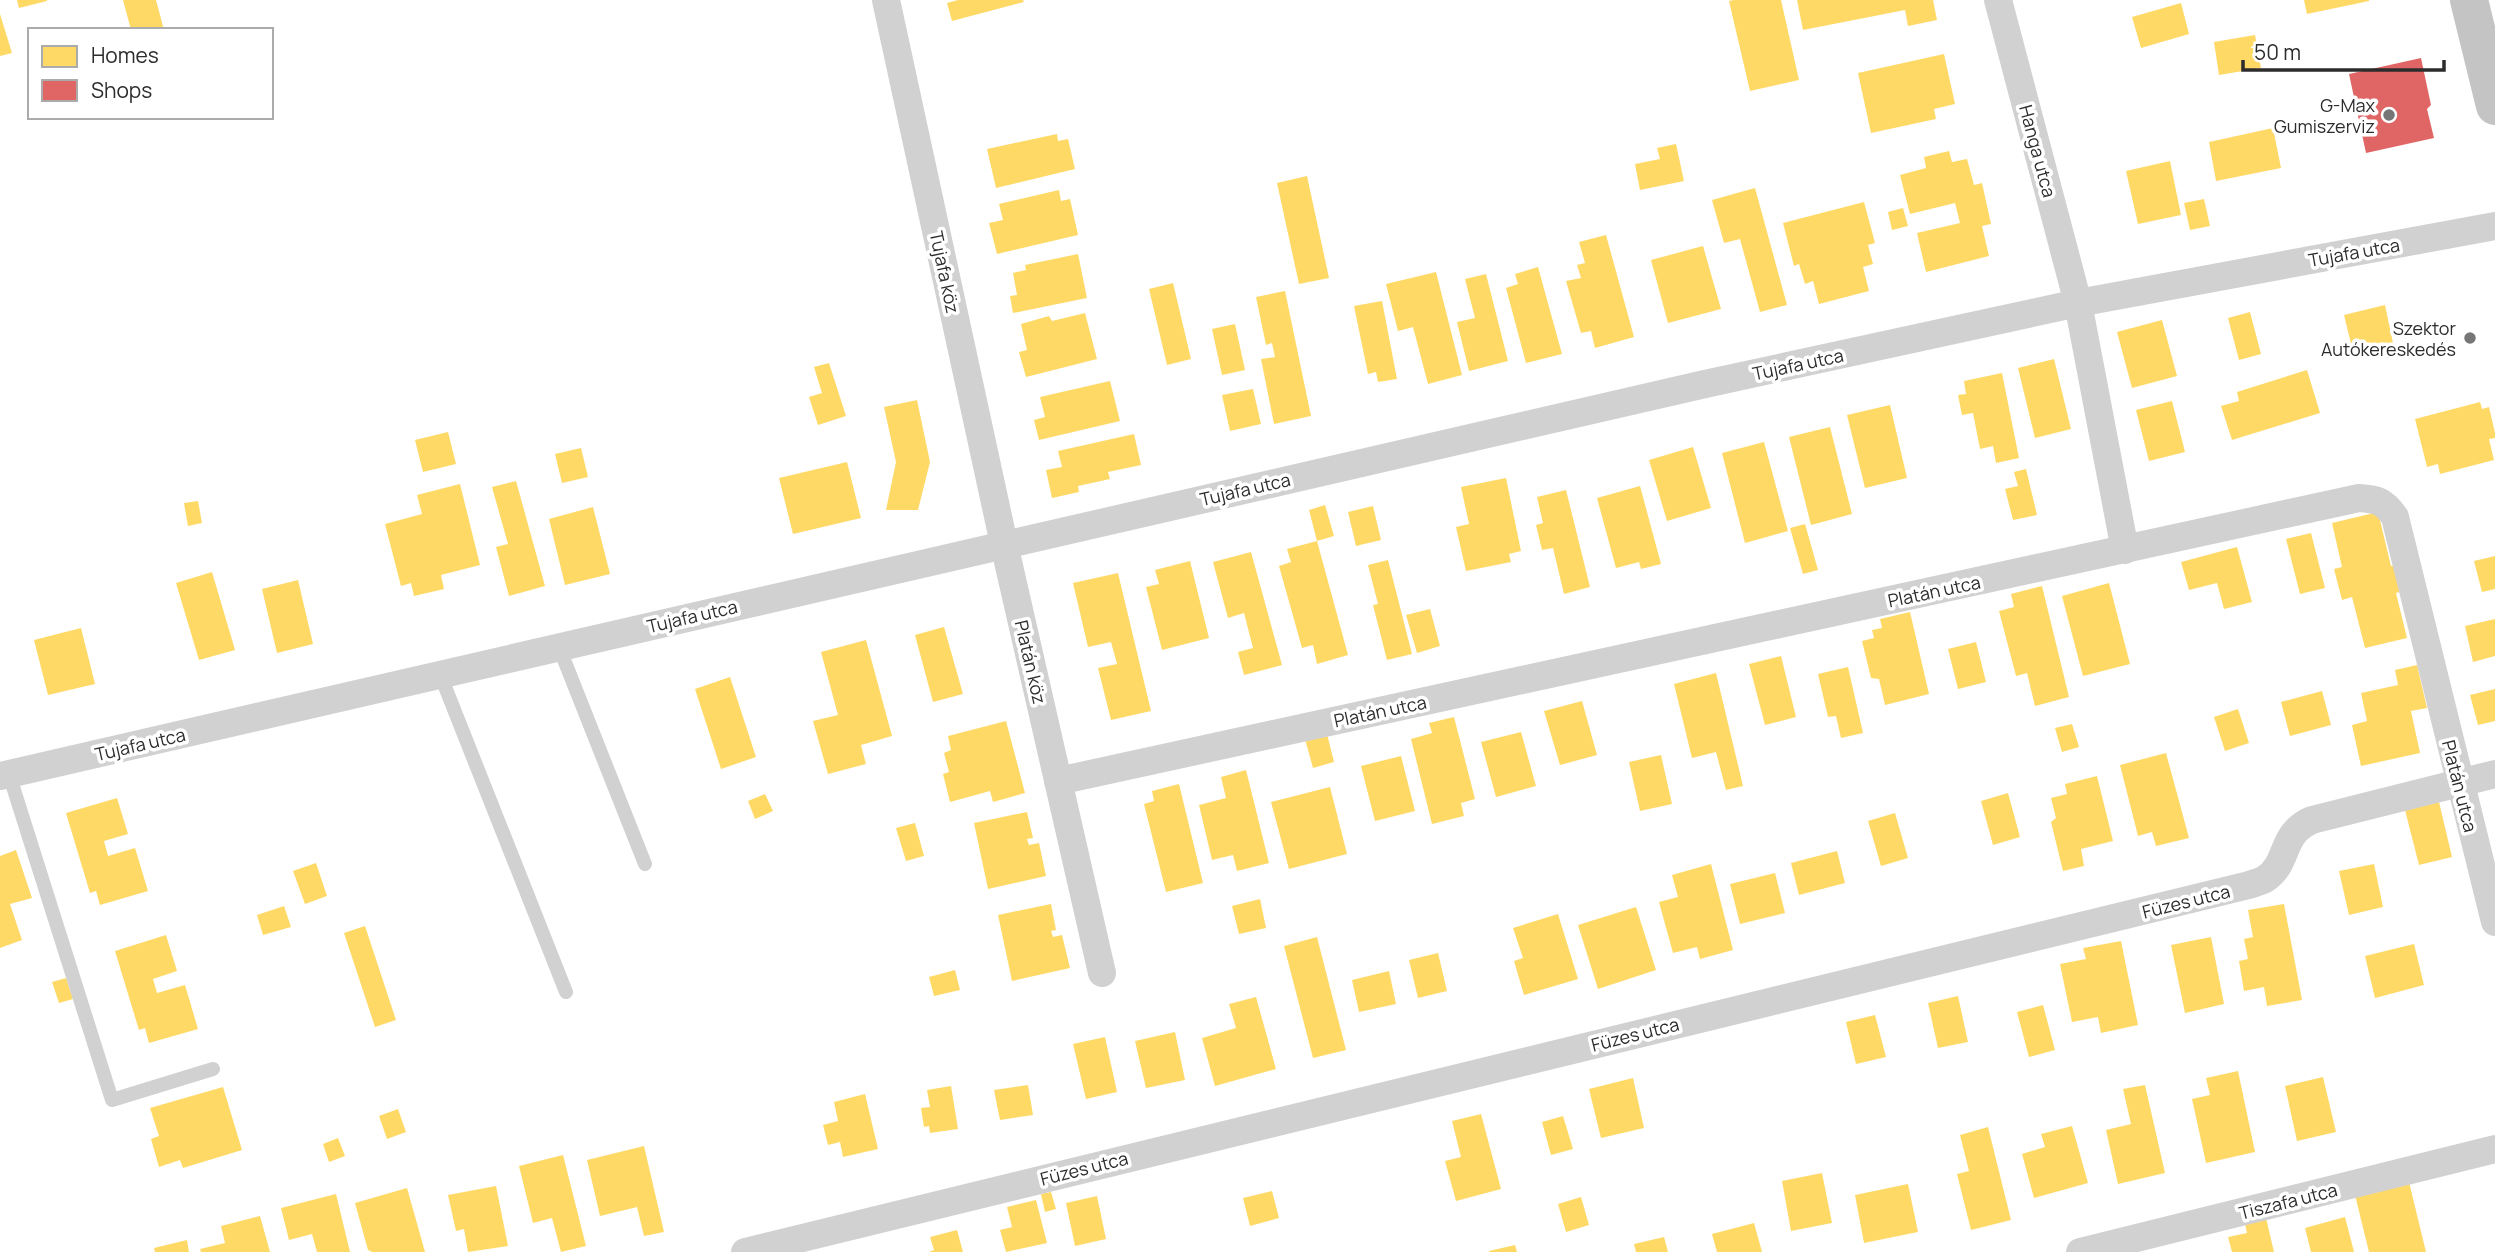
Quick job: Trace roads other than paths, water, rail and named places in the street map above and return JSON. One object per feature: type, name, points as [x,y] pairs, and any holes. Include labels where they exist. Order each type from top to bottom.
[{"type":"main road","points":[[2469,0],[2495,106]]},
{"type":"street","name":"Tujafa köz","points":[[886,0],[1004,544]]},
{"type":"street","name":"Hanga utca","points":[[1998,0],[2078,303],[2125,550]]},
{"type":"street","name":"Tujafa utca","points":[[4,775],[1692,387],[2078,303],[2495,226]]},
{"type":"street","name":"Platán utca","points":[[1058,781],[2359,498],[2376,499],[2386,504],[2395,517],[2495,922]]},
{"type":"street","name":"Platán köz","points":[[1004,544],[1102,973]]},
{"type":"street","name":"Füzes utca","points":[[745,1252],[2249,885],[2266,878],[2274,870],[2298,826],[2312,820],[2495,774]]},
{"type":"street","name":"Tiszafa utca","points":[[2080,1252],[2495,1149]]},
{"type":"lane","points":[[559,647],[645,864]]},
{"type":"lane","points":[[440,674],[566,992]]},
{"type":"lane","points":[[4,775],[112,1100],[213,1069]]},
{"type":"place","name":"G-Max Gumiszerviz","points":[[2389,115]]},
{"type":"place","name":"Szektor Autókereskedés","points":[[2470,338]]}]
